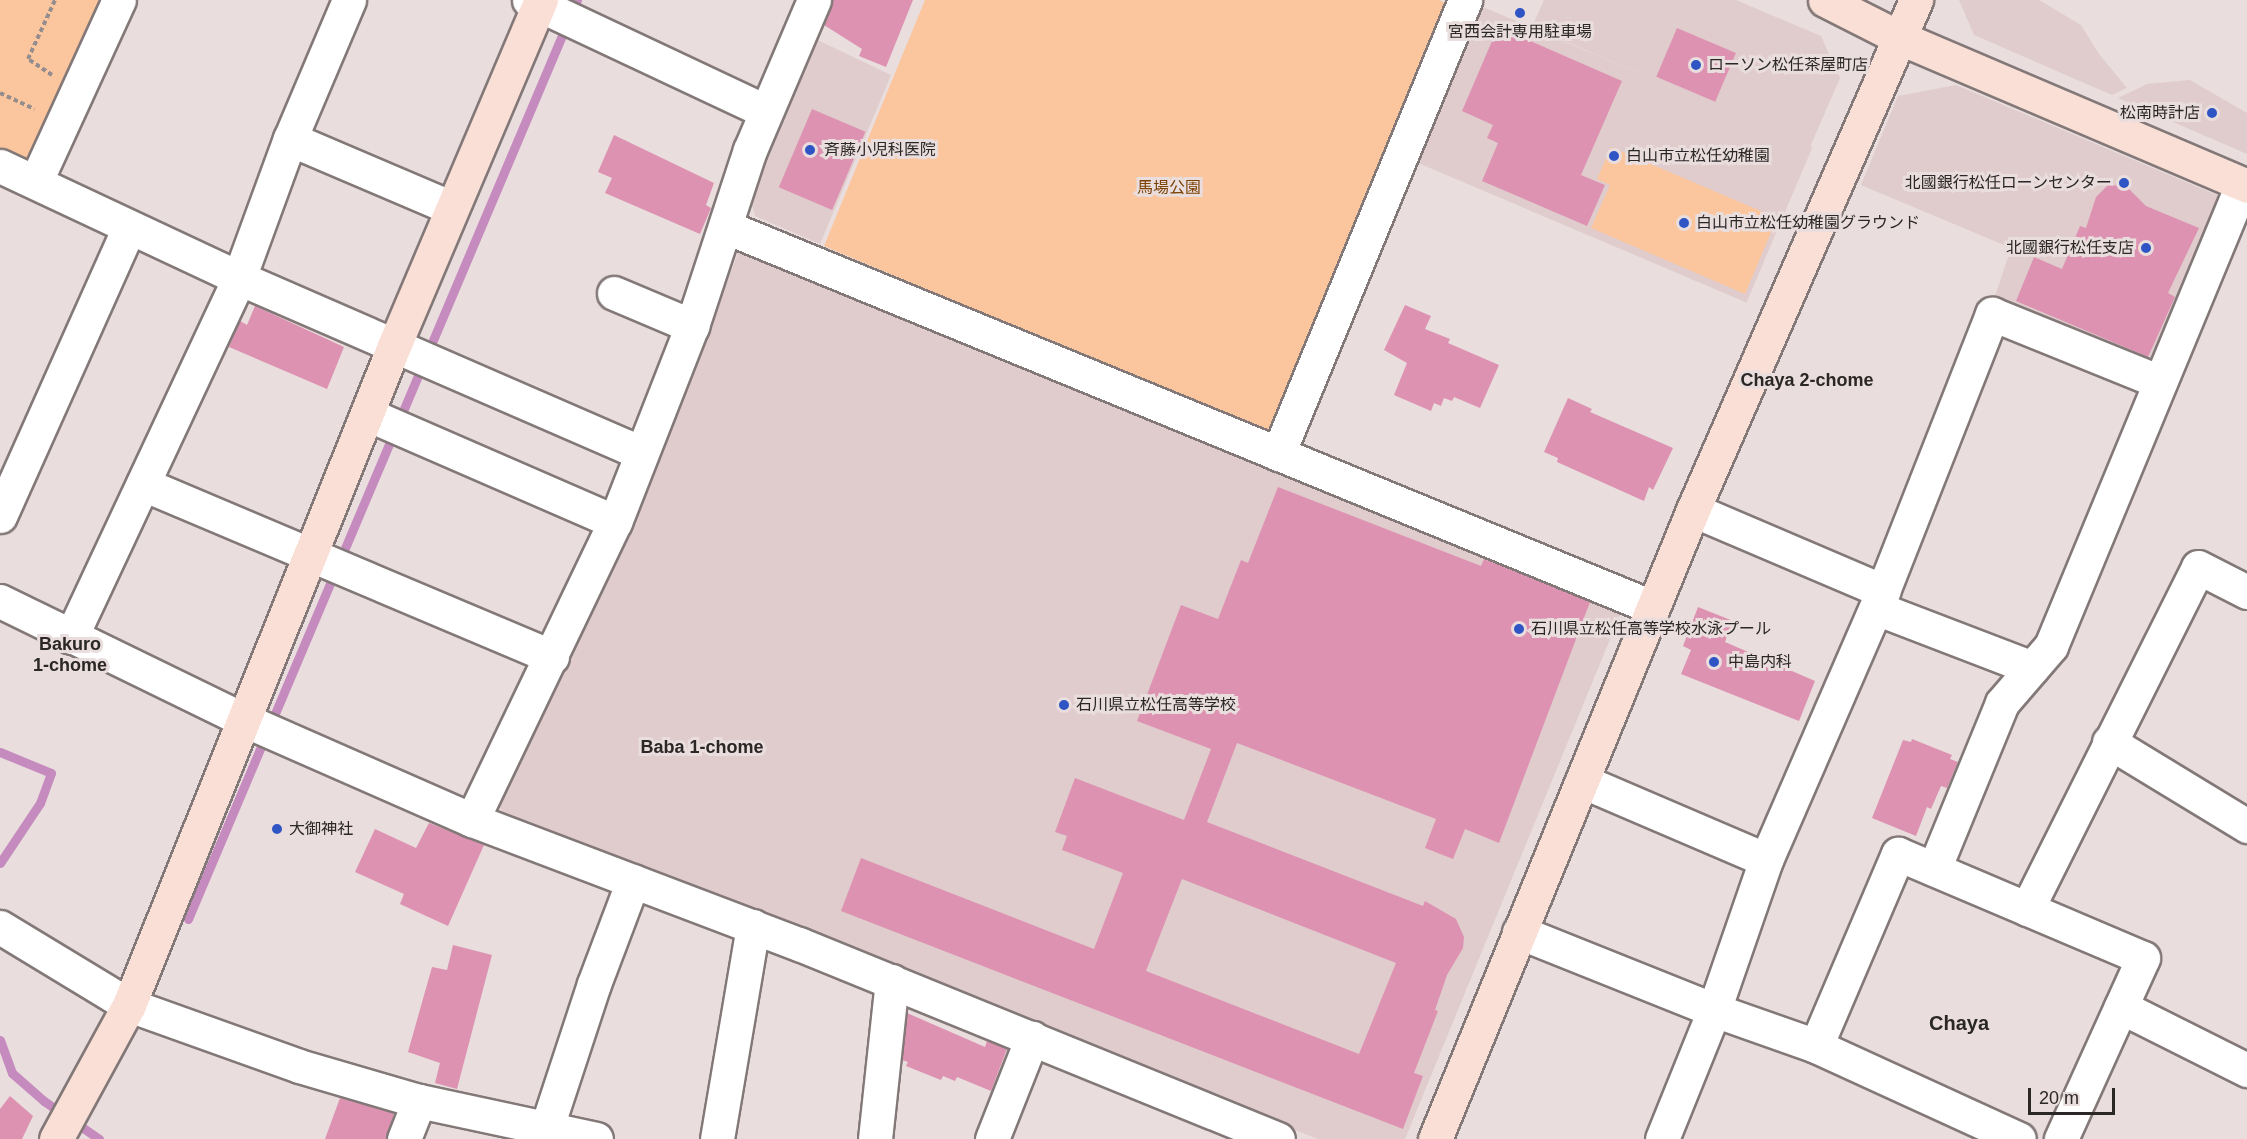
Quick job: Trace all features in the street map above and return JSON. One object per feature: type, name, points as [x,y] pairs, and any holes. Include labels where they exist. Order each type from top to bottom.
[{"type":"street","points":[[36,181],[119,0]]},
{"type":"street","points":[[71,638],[239,278],[290,138],[349,0]]},
{"type":"street","points":[[472,820],[615,522],[692,326],[765,111],[814,0]]},
{"type":"street","points":[[1278,454],[1465,0]]},
{"type":"street","points":[[1825,0],[1898,37],[2244,185],[2051,646],[2002,703],[1934,869]]},
{"type":"street","points":[[1435,1139],[1652,607],[1916,0]]},
{"type":"street","points":[[63,1125],[129,1005],[260,726],[417,355],[452,208],[550,9],[765,111]]},
{"type":"street","points":[[290,138],[452,208]]},
{"type":"street","points":[[0,166],[239,278],[642,453]]},
{"type":"street","points":[[726,227],[1652,607]]},
{"type":"street","points":[[0,516],[9,473],[129,228]]},
{"type":"street","points":[[614,293],[692,326]]},
{"type":"street","points":[[1662,1139],[1714,1010],[1766,860],[1879,600],[1992,314],[2160,382]]},
{"type":"street","points":[[389,423],[615,522]]},
{"type":"street","points":[[143,484],[552,657]]},
{"type":"street","points":[[1693,510],[1879,600],[2032,668]]},
{"type":"street","points":[[2027,909],[2198,567],[2247,592]]},
{"type":"street","points":[[0,601],[71,638],[260,726],[472,820],[892,981],[1278,1139]]},
{"type":"street","points":[[2109,742],[2244,817]]},
{"type":"street","points":[[1582,781],[1766,860]]},
{"type":"street","points":[[1816,1046],[1898,854],[2143,958],[2061,1139]]},
{"type":"street","points":[[545,1134],[594,984],[633,881]]},
{"type":"street","points":[[717,1139],[753,926]]},
{"type":"street","points":[[0,927],[129,1005],[299,1066],[545,1134],[596,1139]]},
{"type":"street","points":[[1519,932],[1714,1010],[1816,1046],[2019,1139]]},
{"type":"street","points":[[875,1139],[892,981]]},
{"type":"street","points":[[2121,1007],[2247,1070]]},
{"type":"street","points":[[992,1139],[1032,1038]]},
{"type":"street","points":[[404,1139],[419,1101]]},
{"type":"path","points":[[48,84],[52,75],[28,58],[55,0]]},
{"type":"path","points":[[0,93],[34,110]]},
{"type":"path","points":[[29,120],[39,101]]},
{"type":"shaded area","points":[[1544,0],[1736,0],[1821,36],[1840,78],[1810,147],[1532,27]]},
{"type":"shaded area","points":[[1959,0],[2039,0],[2081,25],[2099,54],[2127,88],[2112,95],[1974,35]]},
{"type":"shaded area","name":"白山市立松任幼稚園","points":[[1483,7],[1813,147],[1747,302],[1417,163]]},
{"type":"shaded area","name":"斉藤小児科医院","points":[[809,36],[891,75],[820,244],[755,216],[746,185]]},
{"type":"shaded area","name":"松南時計店","points":[[2190,80],[2247,113],[2247,154],[2118,98],[2147,84]]},
{"type":"shaded area","name":"北國銀行松任支店","points":[[1956,85],[2219,196],[2147,369],[1992,305],[2011,248],[1861,185],[1898,96]]},
{"type":"shaded area","name":"石川県立松任高等学校","points":[[740,248],[1622,610],[1405,1139],[1318,1139],[503,818],[498,800],[635,523]]},
{"type":"green space","points":[[0,0],[106,0],[27,161],[0,149]]},
{"type":"green space","name":"馬場公園","points":[[925,0],[1439,0],[1447,4],[1272,435],[824,246]]},
{"type":"green space","name":"白山市立松任幼稚園グラウンド","points":[[1611,147],[1777,218],[1745,294],[1591,228],[1610,185],[1597,179]]},
{"type":"building","points":[[832,0],[913,0],[886,67],[859,56],[862,49],[824,25]]},
{"type":"building","name":"白山市立松任幼稚園","points":[[1498,27],[1622,81],[1581,175],[1605,185],[1587,226],[1482,181],[1498,143],[1487,138],[1493,125],[1462,111]]},
{"type":"building","name":"ローソン松任茶屋町店","points":[[1677,28],[1736,53],[1715,102],[1656,77]]},
{"type":"building","name":"斉藤小児科医院","points":[[812,109],[865,132],[832,210],[779,187]]},
{"type":"building","points":[[614,135],[714,183],[706,205],[711,208],[700,234],[605,193],[612,178],[598,172]]},
{"type":"building","points":[[2108,185],[2126,186],[2146,206],[2199,228],[2168,293],[2175,297],[2148,357],[2016,301],[2034,257],[2062,269],[2080,226],[2086,228],[2096,197]]},
{"type":"building","points":[[1405,305],[1431,316],[1425,329],[1450,339],[1448,343],[1499,365],[1480,408],[1454,397],[1452,401],[1444,398],[1441,406],[1434,403],[1431,411],[1394,395],[1407,363],[1384,350]]},
{"type":"building","points":[[255,306],[344,347],[327,389],[229,347],[240,321],[247,325]]},
{"type":"building","points":[[1568,398],[1592,409],[1590,412],[1673,448],[1653,490],[1649,487],[1644,501],[1557,462],[1558,458],[1544,452]]},
{"type":"building","name":"石川県立松任高等学校","points":[[1278,487],[1481,566],[1484,559],[1590,602],[1499,843],[1465,829],[1453,859],[1425,848],[1436,819],[1237,743],[1207,822],[1423,906],[1425,901],[1456,919],[1464,937],[1463,948],[1447,975],[1435,1010],[1438,1011],[1414,1073],[1423,1076],[1403,1129],[841,911],[861,858],[1094,949],[1123,873],[1062,850],[1067,836],[1055,832],[1075,778],[1184,820],[1211,749],[1137,721],[1181,605],[1218,619],[1241,560],[1248,563]],"holes":[[[1182,879],[1396,963],[1359,1054],[1146,971]]]},
{"type":"building","points":[[1698,607],[1733,621],[1725,642],[1815,681],[1799,721],[1681,674],[1691,650],[1683,646]]},
{"type":"building","points":[[1912,739],[1952,755],[1950,759],[1958,762],[1947,788],[1941,786],[1931,809],[1927,807],[1916,836],[1872,818],[1903,740],[1911,742]]},
{"type":"building","points":[[429,823],[484,845],[448,926],[400,904],[404,894],[355,872],[375,829],[416,848]]},
{"type":"building","points":[[453,945],[492,955],[457,1089],[435,1083],[440,1063],[408,1052],[432,967],[447,970]]},
{"type":"building","points":[[907,1013],[985,1047],[987,1041],[1007,1049],[991,1091],[957,1077],[955,1081],[943,1076],[941,1080],[906,1066],[908,1062],[902,1060]]},
{"type":"building","points":[[10,1096],[33,1116],[22,1139],[0,1139],[0,1109]]},
{"type":"building","points":[[340,1098],[394,1113],[386,1139],[325,1139]]},
{"type":"waterway","points":[[188,919],[577,0]]},
{"type":"waterway","points":[[0,752],[51,773],[40,803],[0,863]]},
{"type":"waterway","points":[[0,1040],[12,1073],[44,1101],[99,1139]]},
{"type":"place","name":"宮西会計専用駐車場","points":[[1520,13]]},
{"type":"place","name":"ローソン松任茶屋町店","points":[[1696,65]]},
{"type":"place","name":"松南時計店","points":[[2212,113]]},
{"type":"place","name":"斉藤小児科医院","points":[[810,150]]},
{"type":"place","name":"白山市立松任幼稚園","points":[[1614,156]]},
{"type":"place","name":"北國銀行松任ローンセンター","points":[[2124,183]]},
{"type":"place","name":"白山市立松任幼稚園グラウンド","points":[[1684,223]]},
{"type":"place","name":"北國銀行松任支店","points":[[2146,248]]},
{"type":"place","name":"石川県立松任高等学校水泳プール","points":[[1519,629]]},
{"type":"place","name":"中島内科","points":[[1714,662]]},
{"type":"place","name":"石川県立松任高等学校","points":[[1064,705]]},
{"type":"place","name":"大御神社","points":[[277,829]]},
{"type":"district","name":"Chaya 2-chome","points":[[1807,380]]},
{"type":"district","name":"Bakuro 1-chome","points":[[70,655]]},
{"type":"district","name":"Baba 1-chome","points":[[702,747]]},
{"type":"district","name":"Chaya","points":[[1959,1023]]}]
